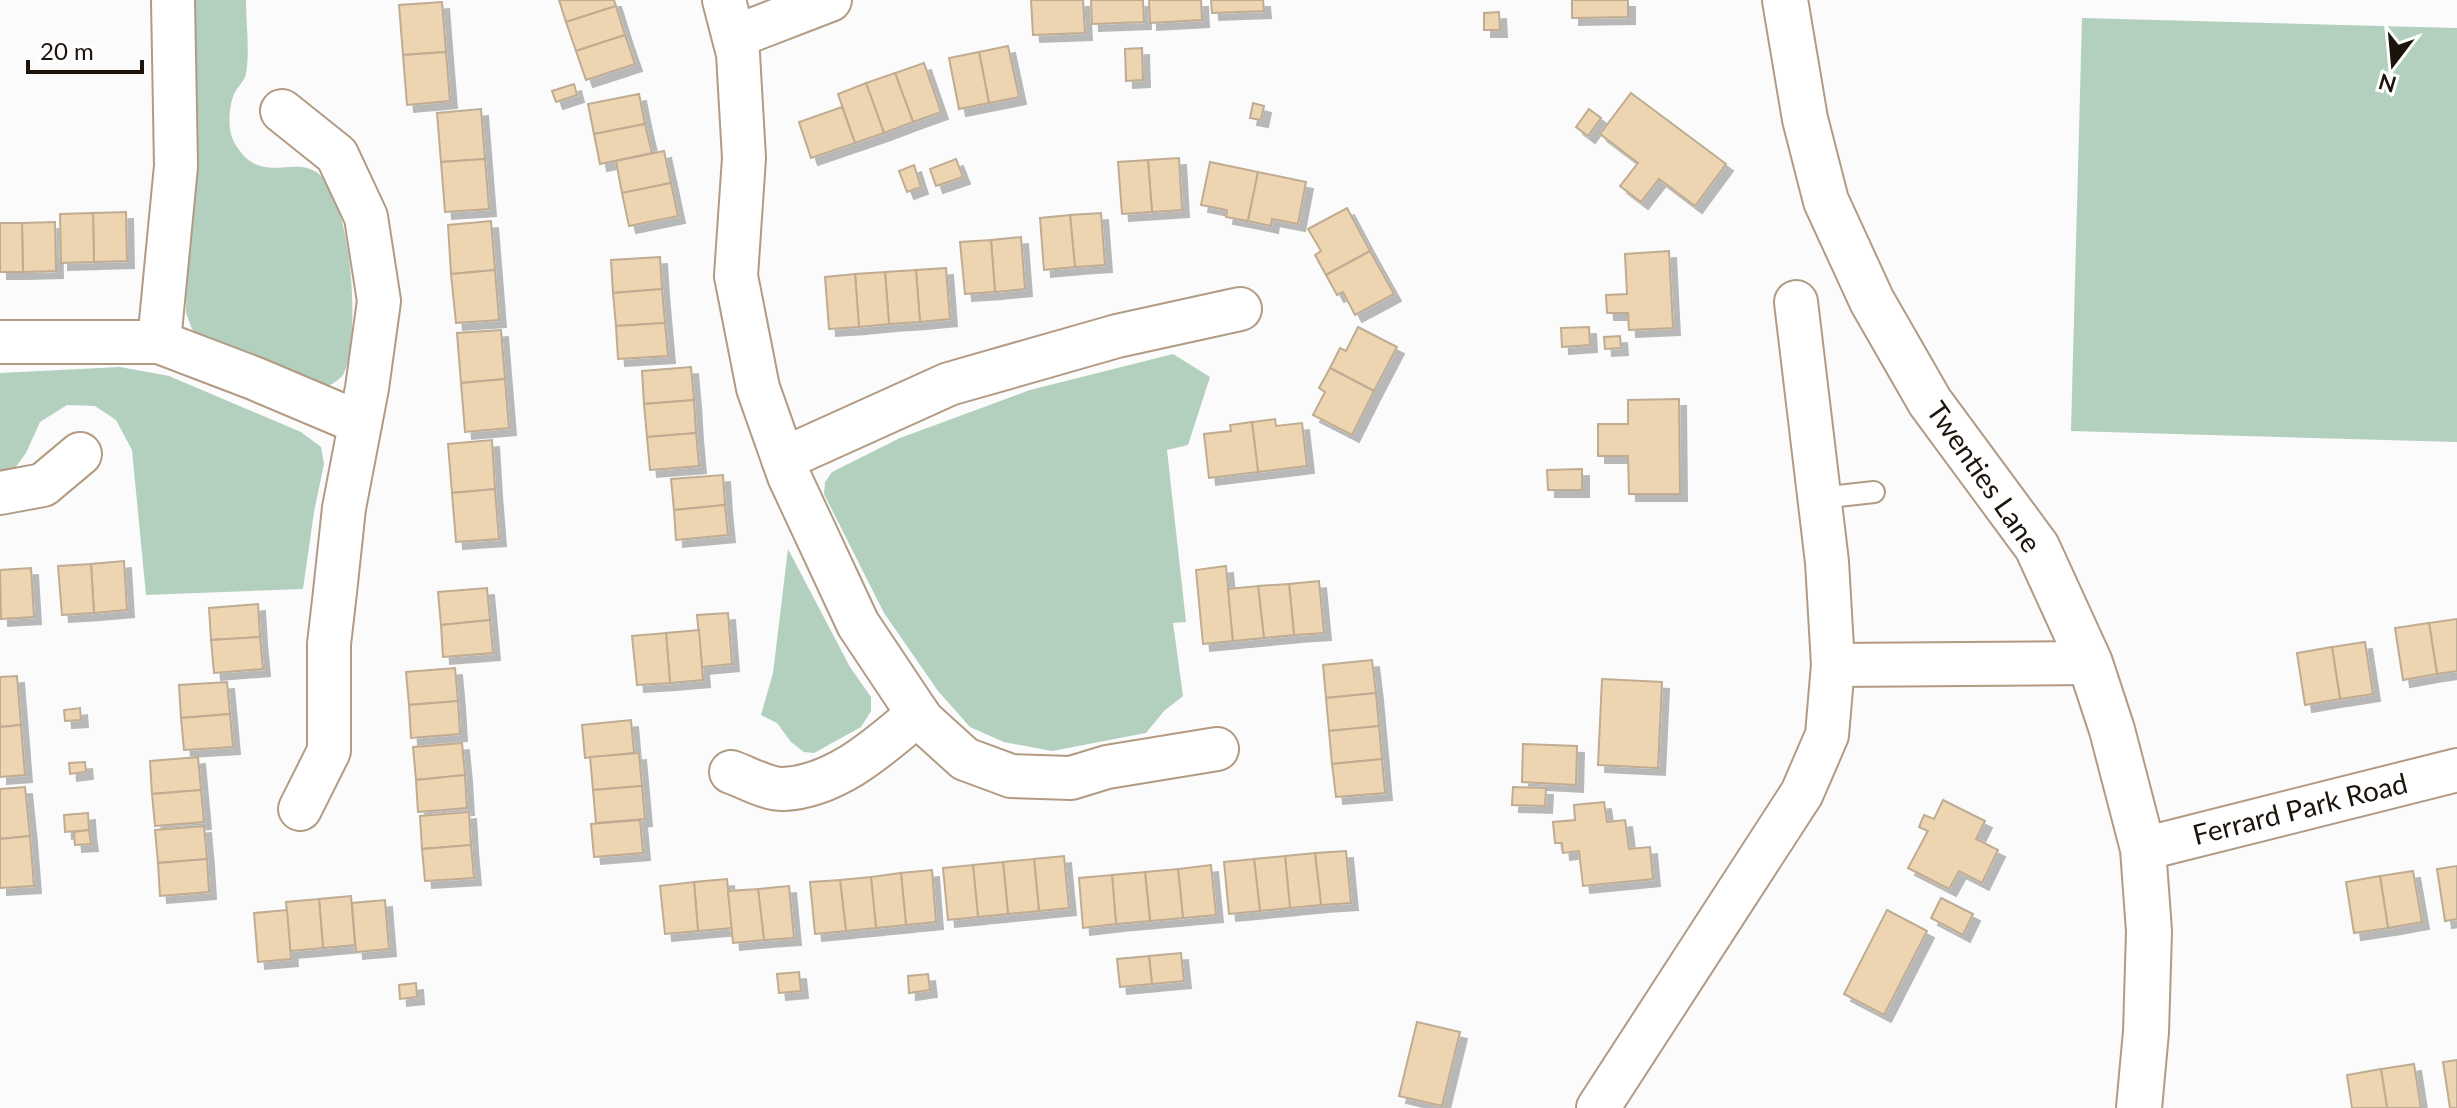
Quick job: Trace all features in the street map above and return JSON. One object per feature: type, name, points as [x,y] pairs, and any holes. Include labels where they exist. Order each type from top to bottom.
[{"type":"street","points":[[159,342],[176,166],[173,0]]},
{"type":"street","points":[[830,0],[729,18],[738,54],[744,158],[736,276],[758,388],[783,459],[858,624],[918,714],[965,759],[1011,776],[1071,778],[1107,767],[1217,749]]},
{"type":"street","name":"Twenties Lane","points":[[1785,0],[1805,119],[1826,201],[1872,301],[1930,402],[2037,547],[2090,663],[2112,730],[2143,849],[2149,931],[2146,1032],[2139,1108]]},
{"type":"street","points":[[282,111],[337,155],[366,217],[379,301],[344,508],[329,644],[329,751],[300,809]]},
{"type":"street","points":[[1598,1108],[1802,793],[1827,735],[1833,665],[1827,562],[1796,302]]},
{"type":"street","points":[[783,459],[949,384],[1117,336],[1240,309]]},
{"type":"street","points":[[0,342],[159,342],[360,423]]},
{"type":"street","points":[[0,493],[43,485],[80,454]]},
{"type":"street","points":[[1833,665],[2090,663]]},
{"type":"street","points":[[731,772],[782,789],[824,780],[874,751],[918,714]]},
{"type":"street","name":"Ferrard Park Road","points":[[2143,849],[2457,770]]},
{"type":"lane","points":[[1820,498],[1874,492]]},
{"type":"green space","points":[[192,0],[246,0],[247,65],[231,105],[230,125],[234,142],[244,156],[255,164],[276,168],[298,167],[319,174],[330,188],[339,211],[350,269],[352,330],[344,373],[326,388],[208,345],[192,329],[186,313]]},
{"type":"green space","points":[[2082,18],[2457,28],[2457,442],[2071,431]]},
{"type":"green space","points":[[1173,354],[1210,377],[1188,445],[1167,450],[1186,622],[1173,623],[1183,696],[1164,711],[1146,733],[1052,751],[1004,742],[970,727],[938,691],[884,613],[824,494],[825,482],[832,472],[900,438],[1030,390]]},
{"type":"green space","points":[[120,367],[169,376],[301,432],[321,447],[324,464],[303,589],[146,595],[132,450],[116,420],[95,406],[67,405],[40,422],[26,453],[12,472],[0,474],[0,373]]},
{"type":"green space","points":[[788,549],[850,667],[871,697],[871,711],[861,727],[814,753],[804,752],[791,742],[777,723],[761,715],[773,673]]},
{"type":"building","points":[[559,0],[614,0],[616,6],[566,22]]},
{"type":"building","points":[[1031,0],[1083,0],[1085,33],[1033,35]]},
{"type":"building","points":[[1091,0],[1143,0],[1144,22],[1092,24]]},
{"type":"building","points":[[1149,0],[1201,0],[1202,20],[1150,23]]},
{"type":"building","points":[[1211,0],[1263,0],[1264,11],[1212,13]]},
{"type":"building","points":[[1572,0],[1628,0],[1628,17],[1572,18]]},
{"type":"building","points":[[442,2],[446,52],[403,55],[399,5]]},
{"type":"building","points":[[616,6],[625,35],[576,51],[566,22]]},
{"type":"building","points":[[1499,12],[1500,30],[1484,30],[1484,13]]},
{"type":"building","points":[[625,35],[635,64],[586,80],[576,51]]},
{"type":"building","points":[[1008,46],[1019,97],[989,103],[979,52]]},
{"type":"building","points":[[1142,48],[1143,80],[1126,81],[1125,49]]},
{"type":"building","points":[[446,52],[450,101],[407,105],[403,55]]},
{"type":"building","points":[[979,52],[989,103],[959,109],[949,58]]},
{"type":"building","points":[[924,63],[941,112],[913,122],[895,73]]},
{"type":"building","points":[[895,73],[913,122],[884,133],[866,83]]},
{"type":"building","points":[[866,83],[884,133],[855,143],[838,94]]},
{"type":"building","points":[[574,84],[577,95],[556,102],[552,91]]},
{"type":"building","points":[[1631,93],[1726,164],[1695,206],[1659,179],[1641,202],[1620,186],[1638,163],[1600,134]]},
{"type":"building","points":[[639,94],[645,124],[594,134],[588,104]]},
{"type":"building","points":[[1253,103],[1264,106],[1261,120],[1250,118]]},
{"type":"building","points":[[842,107],[855,143],[811,158],[799,122]]},
{"type":"building","points":[[481,109],[485,159],[441,162],[437,113]]},
{"type":"building","points":[[1589,109],[1601,118],[1588,136],[1576,127]]},
{"type":"building","points":[[645,124],[652,153],[600,164],[594,134]]},
{"type":"building","points":[[664,151],[671,183],[622,193],[616,161]]},
{"type":"building","points":[[1179,158],[1182,210],[1152,212],[1148,160]]},
{"type":"building","points":[[485,159],[489,209],[445,212],[441,162]]},
{"type":"building","points":[[956,159],[963,177],[936,186],[930,169]]},
{"type":"building","points":[[1148,160],[1152,212],[1122,214],[1118,162]]},
{"type":"building","points":[[1210,162],[1258,172],[1248,221],[1226,217],[1227,210],[1201,205]]},
{"type":"building","points":[[914,165],[921,187],[907,192],[899,171]]},
{"type":"building","points":[[1258,172],[1306,182],[1298,224],[1272,219],[1271,226],[1248,221]]},
{"type":"building","points":[[671,183],[678,216],[629,226],[622,193]]},
{"type":"building","points":[[1347,208],[1370,251],[1326,275],[1315,255],[1321,251],[1308,229]]},
{"type":"building","points":[[126,212],[127,261],[94,262],[93,213]]},
{"type":"building","points":[[93,213],[94,262],[61,263],[60,214]]},
{"type":"building","points":[[1101,213],[1105,265],[1075,267],[1070,215]]},
{"type":"building","points":[[1070,215],[1075,267],[1044,270],[1040,218]]},
{"type":"building","points":[[491,221],[495,270],[451,274],[448,225]]},
{"type":"building","points":[[55,222],[56,271],[23,272],[22,223]]},
{"type":"building","points":[[0,223],[22,223],[23,272],[0,272]]},
{"type":"building","points":[[1021,237],[1025,289],[995,292],[991,240]]},
{"type":"building","points":[[991,240],[995,292],[965,294],[960,242]]},
{"type":"building","points":[[1370,251],[1394,294],[1355,315],[1343,292],[1337,295],[1326,275]]},
{"type":"building","points":[[1669,251],[1673,328],[1629,330],[1628,313],[1607,313],[1606,295],[1627,294],[1625,254]]},
{"type":"building","points":[[660,257],[662,289],[613,293],[611,260]]},
{"type":"building","points":[[946,268],[950,319],[920,322],[916,270]]},
{"type":"building","points":[[495,270],[499,320],[456,323],[451,274]]},
{"type":"building","points":[[916,270],[920,322],[889,324],[885,272]]},
{"type":"building","points":[[885,272],[889,324],[859,327],[855,274]]},
{"type":"building","points":[[855,274],[859,327],[829,329],[825,277]]},
{"type":"building","points":[[662,289],[665,323],[616,326],[613,293]]},
{"type":"building","points":[[665,323],[668,356],[618,359],[616,326]]},
{"type":"building","points":[[1358,327],[1397,347],[1374,391],[1330,368],[1340,348],[1346,351]]},
{"type":"building","points":[[1589,327],[1590,345],[1562,347],[1561,328]]},
{"type":"building","points":[[501,330],[505,379],[461,383],[457,333]]},
{"type":"building","points":[[1620,336],[1621,348],[1605,349],[1604,337]]},
{"type":"building","points":[[691,367],[694,400],[644,404],[642,371]]},
{"type":"building","points":[[1330,368],[1374,391],[1352,435],[1313,415],[1325,392],[1319,388]]},
{"type":"building","points":[[505,379],[509,428],[465,432],[461,383]]},
{"type":"building","points":[[1679,399],[1680,494],[1629,494],[1628,456],[1598,456],[1598,424],[1628,424],[1628,400]]},
{"type":"building","points":[[694,400],[696,433],[647,437],[644,404]]},
{"type":"building","points":[[1275,419],[1276,426],[1302,423],[1307,466],[1258,472],[1252,422]]},
{"type":"building","points":[[1252,422],[1258,472],[1209,478],[1204,434],[1231,431],[1230,425]]},
{"type":"building","points":[[696,433],[699,466],[650,470],[647,437]]},
{"type":"building","points":[[492,440],[495,489],[452,493],[448,444]]},
{"type":"building","points":[[1582,469],[1582,490],[1548,490],[1547,470]]},
{"type":"building","points":[[723,475],[725,505],[674,510],[671,479]]},
{"type":"building","points":[[495,489],[499,539],[456,542],[452,493]]},
{"type":"building","points":[[725,505],[728,535],[676,540],[674,510]]},
{"type":"building","points":[[124,561],[127,610],[94,613],[91,564]]},
{"type":"building","points":[[91,564],[94,613],[62,615],[58,566]]},
{"type":"building","points":[[1226,566],[1233,641],[1203,644],[1196,570]]},
{"type":"building","points":[[31,568],[34,617],[1,619],[0,570]]},
{"type":"building","points":[[1319,581],[1324,633],[1294,635],[1289,584]]},
{"type":"building","points":[[1289,584],[1294,635],[1264,638],[1258,586]]},
{"type":"building","points":[[1258,586],[1264,638],[1233,641],[1228,589]]},
{"type":"building","points":[[487,588],[490,620],[441,625],[438,592]]},
{"type":"building","points":[[258,604],[260,637],[211,640],[209,608]]},
{"type":"building","points":[[728,613],[732,664],[702,667],[697,615]]},
{"type":"building","points":[[2457,619],[2457,671],[2437,674],[2429,623]]},
{"type":"building","points":[[490,620],[493,653],[443,657],[441,625]]},
{"type":"building","points":[[2429,623],[2437,674],[2403,680],[2395,628]]},
{"type":"building","points":[[699,630],[703,680],[670,683],[666,633]]},
{"type":"building","points":[[666,633],[670,683],[637,685],[632,636]]},
{"type":"building","points":[[260,637],[263,669],[214,673],[211,640]]},
{"type":"building","points":[[2365,642],[2373,694],[2340,699],[2332,647]]},
{"type":"building","points":[[2332,647],[2340,699],[2305,705],[2297,653]]},
{"type":"building","points":[[1372,660],[1376,693],[1326,698],[1323,665]]},
{"type":"building","points":[[455,668],[458,701],[409,705],[406,672]]},
{"type":"building","points":[[17,676],[21,725],[0,727],[0,677]]},
{"type":"building","points":[[1602,679],[1662,682],[1658,768],[1598,765]]},
{"type":"building","points":[[227,682],[230,714],[181,718],[179,685]]},
{"type":"building","points":[[1376,693],[1379,726],[1329,731],[1326,698]]},
{"type":"building","points":[[458,701],[460,734],[411,738],[409,705]]},
{"type":"building","points":[[80,708],[81,720],[65,721],[64,710]]},
{"type":"building","points":[[230,714],[233,747],[184,750],[181,718]]},
{"type":"building","points":[[631,720],[634,753],[585,758],[582,725]]},
{"type":"building","points":[[21,725],[25,775],[0,777],[0,727]]},
{"type":"building","points":[[1379,726],[1382,759],[1332,764],[1329,731]]},
{"type":"building","points":[[462,743],[465,775],[416,780],[413,747]]},
{"type":"building","points":[[1523,744],[1577,746],[1576,785],[1522,782]]},
{"type":"building","points":[[639,753],[642,786],[593,790],[590,757]]},
{"type":"building","points":[[198,757],[201,790],[152,794],[150,761]]},
{"type":"building","points":[[1382,759],[1385,793],[1336,797],[1332,764]]},
{"type":"building","points":[[85,762],[86,772],[70,774],[69,763]]},
{"type":"building","points":[[465,775],[467,808],[418,812],[416,780]]},
{"type":"building","points":[[642,786],[645,819],[596,823],[593,790]]},
{"type":"building","points":[[25,787],[30,836],[0,839],[0,789]]},
{"type":"building","points":[[1513,787],[1546,788],[1545,806],[1512,805]]},
{"type":"building","points":[[201,790],[204,822],[155,826],[152,794]]},
{"type":"building","points":[[1943,800],[1985,821],[1976,839],[1998,850],[1982,883],[1959,871],[1949,889],[1908,868],[1928,831],[1919,827],[1924,815],[1934,819]]},
{"type":"building","points":[[1604,802],[1607,822],[1625,820],[1629,849],[1650,847],[1653,879],[1583,886],[1579,851],[1563,853],[1562,843],[1555,843],[1553,822],[1575,820],[1574,805]]},
{"type":"building","points":[[469,812],[471,845],[422,849],[420,816]]},
{"type":"building","points":[[88,813],[89,830],[65,832],[64,815]]},
{"type":"building","points":[[640,820],[643,853],[594,857],[591,824]]},
{"type":"building","points":[[204,826],[207,859],[158,863],[155,830]]},
{"type":"building","points":[[89,830],[91,844],[75,845],[74,832]]},
{"type":"building","points":[[30,836],[34,886],[0,888],[0,839]]},
{"type":"building","points":[[471,845],[474,878],[425,881],[422,849]]},
{"type":"building","points":[[1346,851],[1351,903],[1321,905],[1315,853]]},
{"type":"building","points":[[1315,853],[1321,905],[1290,908],[1285,856]]},
{"type":"building","points":[[1064,856],[1069,908],[1039,911],[1034,859]]},
{"type":"building","points":[[1285,856],[1290,908],[1260,911],[1254,859]]},
{"type":"building","points":[[207,859],[209,892],[160,896],[158,863]]},
{"type":"building","points":[[1034,859],[1039,911],[1008,914],[1003,862]]},
{"type":"building","points":[[1254,859],[1260,911],[1229,914],[1224,862]]},
{"type":"building","points":[[1003,862],[1008,914],[978,917],[973,865]]},
{"type":"building","points":[[973,865],[978,917],[948,920],[943,868]]},
{"type":"building","points":[[1211,865],[1216,915],[1183,918],[1178,869]]},
{"type":"building","points":[[2457,866],[2457,919],[2445,921],[2437,869]]},
{"type":"building","points":[[1178,869],[1183,918],[1150,921],[1145,872]]},
{"type":"building","points":[[932,870],[936,922],[906,925],[901,873]]},
{"type":"building","points":[[2413,871],[2422,922],[2388,928],[2380,876]]},
{"type":"building","points":[[1145,872],[1150,921],[1116,924],[1112,875]]},
{"type":"building","points":[[901,873],[906,925],[876,928],[871,877]]},
{"type":"building","points":[[1112,875],[1116,924],[1083,928],[1079,878]]},
{"type":"building","points":[[2380,876],[2388,928],[2354,933],[2346,882]]},
{"type":"building","points":[[871,877],[876,928],[846,931],[840,880]]},
{"type":"building","points":[[727,879],[732,928],[698,931],[694,882]]},
{"type":"building","points":[[840,880],[846,931],[815,934],[810,882]]},
{"type":"building","points":[[694,882],[698,931],[665,934],[660,886]]},
{"type":"building","points":[[789,886],[794,938],[764,940],[758,889]]},
{"type":"building","points":[[758,889],[764,940],[733,943],[728,891]]},
{"type":"building","points":[[351,896],[355,945],[323,948],[319,899]]},
{"type":"building","points":[[1941,898],[1973,914],[1963,935],[1931,918]]},
{"type":"building","points":[[319,899],[323,948],[290,951],[286,902]]},
{"type":"building","points":[[385,900],[389,949],[356,952],[352,903]]},
{"type":"building","points":[[287,910],[291,959],[258,962],[254,913]]},
{"type":"building","points":[[1887,910],[1927,931],[1884,1015],[1844,994]]},
{"type":"building","points":[[1181,953],[1184,981],[1152,984],[1149,956]]},
{"type":"building","points":[[1149,956],[1152,984],[1120,987],[1117,959]]},
{"type":"building","points":[[799,972],[801,991],[779,993],[777,974]]},
{"type":"building","points":[[928,974],[930,990],[909,993],[908,976]]},
{"type":"building","points":[[416,983],[417,997],[400,999],[399,985]]},
{"type":"building","points":[[1417,1022],[1460,1032],[1442,1106],[1399,1096]]},
{"type":"building","points":[[2457,1060],[2457,1108],[2450,1108],[2443,1062]]},
{"type":"building","points":[[2414,1064],[2421,1108],[2387,1108],[2381,1069]]},
{"type":"building","points":[[2381,1069],[2387,1108],[2352,1108],[2347,1075]]}]
